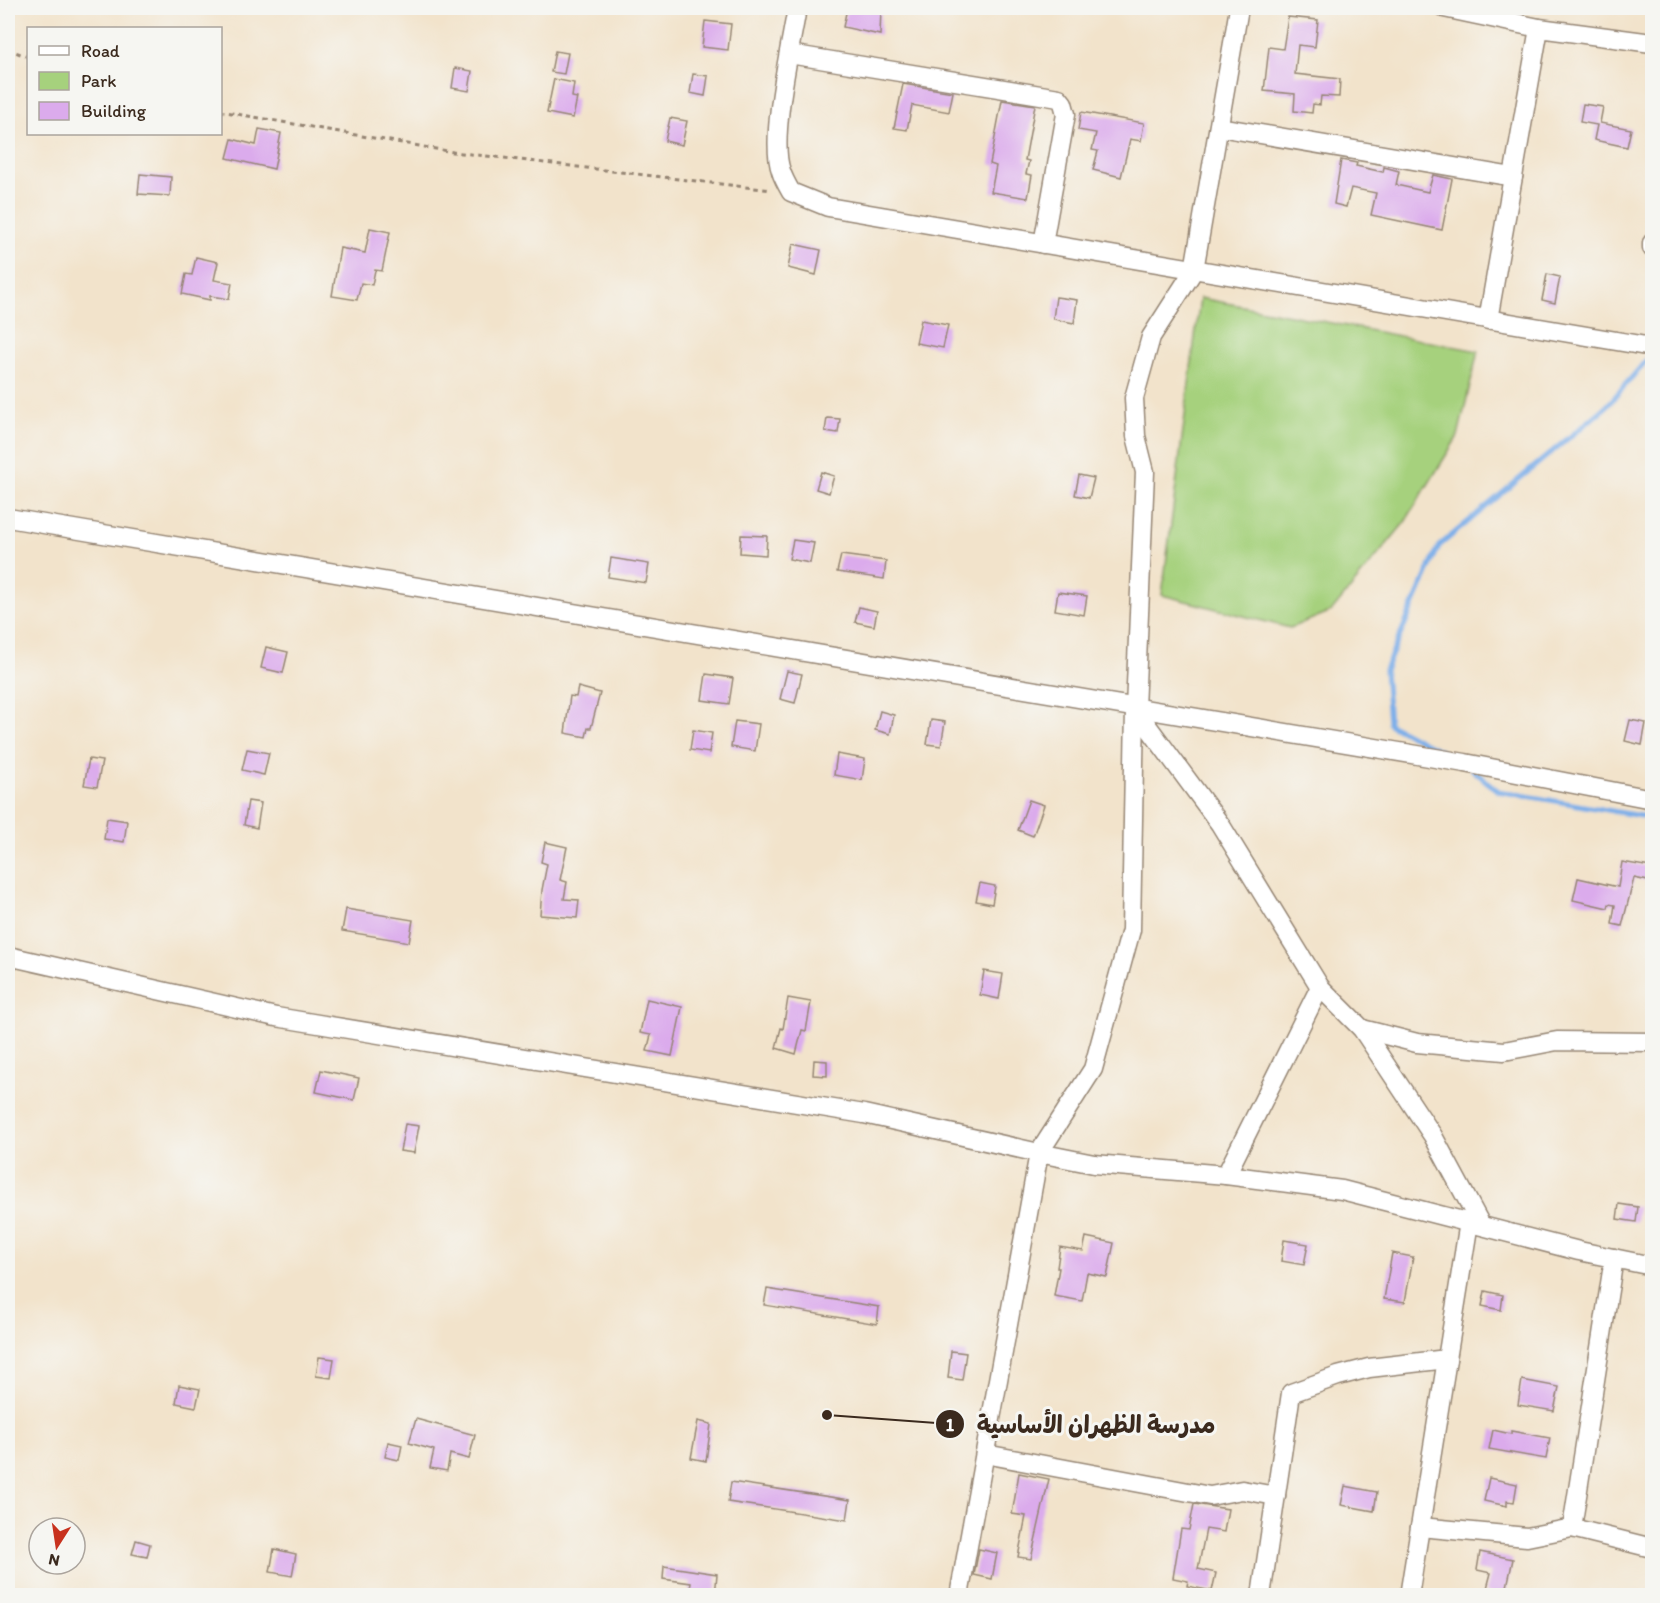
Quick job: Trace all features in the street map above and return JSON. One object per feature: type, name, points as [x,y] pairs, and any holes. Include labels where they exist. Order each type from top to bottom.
[{"type":"street","points":[[797,8],[781,105],[777,145],[780,170],[791,192],[828,207],[1653,347]]},
{"type":"street","points":[[961,1595],[1039,1153],[1093,1069],[1131,930],[1145,472],[1136,436],[1134,398],[1151,337],[1194,270],[1239,8]]},
{"type":"street","points":[[1444,8],[1539,28],[1653,43]]},
{"type":"street","points":[[1488,320],[1539,28]]},
{"type":"street","points":[[789,54],[1059,98],[1063,102],[1066,114],[1043,244]]},
{"type":"street","points":[[1219,128],[1513,177]]},
{"type":"street","points":[[8,518],[1465,764],[1653,799]]},
{"type":"street","points":[[1136,709],[1220,824],[1320,987],[1362,1029],[1433,1136],[1475,1223],[1446,1359],[1409,1596]]},
{"type":"street","points":[[8,956],[276,1017],[864,1114],[1094,1164],[1226,1175],[1342,1190],[1653,1266]]},
{"type":"street","points":[[1226,1175],[1320,987]]},
{"type":"street","points":[[1362,1029],[1417,1043],[1504,1051],[1557,1041],[1653,1042]]},
{"type":"street","points":[[1572,1528],[1614,1258]]},
{"type":"street","points":[[1261,1596],[1291,1393],[1338,1376],[1369,1368],[1446,1359]]},
{"type":"street","points":[[985,1454],[1210,1496],[1242,1490],[1276,1496]]},
{"type":"street","points":[[1420,1527],[1527,1537],[1572,1528],[1653,1548]]},
{"type":"path","points":[[8,49],[27,57]]},
{"type":"path","points":[[222,111],[453,152],[791,192]]},
{"type":"green space","points":[[1200,298],[1478,351],[1458,436],[1405,522],[1332,611],[1290,628],[1162,595]]},
{"type":"building","points":[[847,8],[881,8],[880,35],[843,27]]},
{"type":"building","points":[[1288,17],[1318,20],[1315,47],[1298,45],[1295,74],[1340,79],[1339,97],[1321,96],[1320,105],[1313,104],[1312,113],[1294,111],[1295,94],[1264,91],[1269,47],[1283,49]]},
{"type":"building","points":[[705,21],[731,24],[728,50],[702,47]]},
{"type":"building","points":[[555,51],[568,53],[564,74],[551,72]]},
{"type":"building","points":[[455,68],[472,71],[469,91],[452,88]]},
{"type":"building","points":[[693,74],[708,76],[705,96],[690,93]]},
{"type":"building","points":[[554,79],[574,83],[572,97],[577,98],[573,118],[547,113]]},
{"type":"building","points":[[903,84],[953,92],[949,112],[912,105],[907,130],[894,128]]},
{"type":"building","points":[[1002,100],[1035,105],[1025,160],[1029,161],[1026,174],[1032,175],[1028,198],[991,192],[996,166],[990,164]]},
{"type":"building","points":[[1583,104],[1603,107],[1600,123],[1631,129],[1627,147],[1594,140],[1597,125],[1580,122]]},
{"type":"building","points":[[1081,112],[1144,123],[1141,141],[1130,139],[1121,177],[1093,170],[1098,151],[1092,150],[1096,133],[1078,130]]},
{"type":"building","points":[[670,118],[687,121],[682,145],[665,141]]},
{"type":"building","points":[[259,129],[281,133],[274,169],[227,158],[232,139],[256,145]]},
{"type":"building","points":[[1341,160],[1383,172],[1384,167],[1399,171],[1396,185],[1428,192],[1433,175],[1452,179],[1442,230],[1371,215],[1376,193],[1351,188],[1346,207],[1334,204]]},
{"type":"building","points":[[140,174],[171,177],[170,196],[138,194]]},
{"type":"building","points":[[370,228],[390,232],[382,271],[375,270],[372,285],[361,283],[357,300],[332,296],[340,248],[365,253]]},
{"type":"building","points":[[793,244],[821,250],[816,275],[788,268]]},
{"type":"building","points":[[196,257],[218,262],[214,280],[232,283],[229,299],[210,296],[210,300],[182,294],[186,274],[192,275]]},
{"type":"building","points":[[1547,274],[1560,277],[1555,303],[1542,300]]},
{"type":"building","points":[[1056,297],[1077,300],[1074,323],[1053,319]]},
{"type":"building","points":[[921,320],[948,325],[943,348],[916,343]]},
{"type":"building","points":[[827,418],[840,419],[838,433],[825,431]]},
{"type":"building","points":[[821,472],[834,476],[829,493],[816,489]]},
{"type":"building","points":[[1079,475],[1094,478],[1089,498],[1075,495]]},
{"type":"building","points":[[741,535],[767,536],[766,555],[740,553]]},
{"type":"building","points":[[793,540],[814,543],[810,563],[789,559]]},
{"type":"building","points":[[841,555],[886,561],[884,579],[837,572]]},
{"type":"building","points":[[611,558],[649,564],[646,583],[608,577]]},
{"type":"building","points":[[1058,592],[1087,596],[1084,615],[1055,610]]},
{"type":"building","points":[[859,607],[877,611],[874,626],[855,622]]},
{"type":"building","points":[[266,647],[288,652],[283,673],[261,668]]},
{"type":"building","points":[[787,671],[802,674],[795,703],[780,699]]},
{"type":"building","points":[[706,674],[733,678],[729,704],[702,700]]},
{"type":"building","points":[[578,687],[600,693],[591,728],[588,728],[586,737],[565,733],[570,696],[576,697]]},
{"type":"building","points":[[880,711],[894,715],[890,734],[875,730]]},
{"type":"building","points":[[931,720],[945,722],[941,746],[927,744]]},
{"type":"building","points":[[1630,720],[1646,723],[1642,745],[1625,741]]},
{"type":"building","points":[[735,721],[759,724],[755,751],[731,747]]},
{"type":"building","points":[[693,730],[712,733],[709,753],[690,750]]},
{"type":"building","points":[[247,749],[269,753],[264,775],[242,770]]},
{"type":"building","points":[[837,754],[865,759],[862,780],[834,775]]},
{"type":"building","points":[[89,759],[102,761],[97,787],[84,785]]},
{"type":"building","points":[[1029,800],[1044,805],[1033,836],[1018,830]]},
{"type":"building","points":[[248,801],[261,803],[257,828],[244,825]]},
{"type":"building","points":[[107,818],[127,821],[124,842],[104,839]]},
{"type":"building","points":[[545,842],[567,847],[560,880],[567,882],[564,899],[579,900],[577,918],[540,915],[547,864],[541,862]]},
{"type":"building","points":[[1622,862],[1651,867],[1648,881],[1634,878],[1622,926],[1612,924],[1615,905],[1609,904],[1608,908],[1573,900],[1578,878],[1618,887]]},
{"type":"building","points":[[980,883],[995,886],[992,904],[976,901]]},
{"type":"building","points":[[346,909],[413,920],[409,942],[342,931]]},
{"type":"building","points":[[984,971],[1003,974],[999,999],[980,995]]},
{"type":"building","points":[[788,998],[811,1002],[806,1031],[802,1030],[796,1054],[776,1048],[781,1028],[783,1029]]},
{"type":"building","points":[[647,999],[682,1007],[672,1056],[647,1051],[651,1035],[640,1033]]},
{"type":"building","points":[[814,1060],[827,1061],[827,1076],[813,1075]]},
{"type":"building","points":[[321,1070],[359,1078],[354,1100],[316,1092]]},
{"type":"building","points":[[405,1124],[419,1126],[414,1153],[400,1151]]},
{"type":"building","points":[[1619,1204],[1638,1207],[1636,1222],[1617,1219]]},
{"type":"building","points":[[1086,1237],[1114,1243],[1107,1277],[1087,1273],[1082,1301],[1054,1296],[1060,1247],[1083,1251]]},
{"type":"building","points":[[1284,1240],[1308,1244],[1304,1265],[1281,1261]]},
{"type":"building","points":[[1392,1253],[1413,1257],[1405,1302],[1384,1299]]},
{"type":"building","points":[[767,1289],[879,1307],[877,1324],[764,1305]]},
{"type":"building","points":[[1485,1291],[1503,1295],[1501,1310],[1482,1306]]},
{"type":"building","points":[[951,1351],[966,1353],[962,1380],[948,1378]]},
{"type":"building","points":[[319,1357],[334,1359],[331,1378],[316,1376]]},
{"type":"building","points":[[1522,1380],[1559,1387],[1554,1411],[1518,1405]]},
{"type":"building","points":[[179,1385],[200,1389],[196,1407],[176,1403]]},
{"type":"building","points":[[416,1419],[475,1435],[469,1459],[450,1454],[447,1471],[430,1468],[434,1450],[409,1443]]},
{"type":"building","points":[[698,1421],[711,1424],[706,1461],[691,1458]]},
{"type":"building","points":[[1493,1430],[1550,1438],[1546,1459],[1489,1449]]},
{"type":"building","points":[[388,1442],[402,1445],[399,1460],[385,1457]]},
{"type":"building","points":[[1019,1473],[1049,1479],[1031,1559],[1018,1557],[1026,1516],[1012,1514]]},
{"type":"building","points":[[1489,1478],[1517,1484],[1514,1502],[1507,1501],[1507,1506],[1484,1501]]},
{"type":"building","points":[[731,1482],[850,1500],[847,1520],[728,1502]]},
{"type":"building","points":[[1345,1486],[1377,1492],[1374,1511],[1341,1505]]},
{"type":"building","points":[[1194,1504],[1228,1509],[1224,1532],[1206,1529],[1198,1569],[1216,1573],[1212,1591],[1187,1586],[1188,1581],[1173,1578],[1181,1529],[1189,1530]]},
{"type":"building","points":[[136,1540],[150,1544],[147,1557],[132,1554]]},
{"type":"building","points":[[274,1549],[296,1554],[292,1576],[270,1572]]},
{"type":"building","points":[[979,1549],[997,1553],[992,1579],[974,1575]]},
{"type":"building","points":[[1480,1552],[1513,1559],[1505,1596],[1486,1592],[1491,1573],[1477,1570]]},
{"type":"building","points":[[664,1566],[717,1574],[715,1596],[689,1596],[691,1583],[663,1579]]},
{"type":"waterway","points":[[1442,752],[1389,724],[1385,670],[1439,546],[1607,406],[1652,354]]},
{"type":"waterway","points":[[1473,770],[1498,791],[1652,818]]},
{"type":"place","name":"مدرسة الظهران الأساسية","points":[[827,1415]]}]
